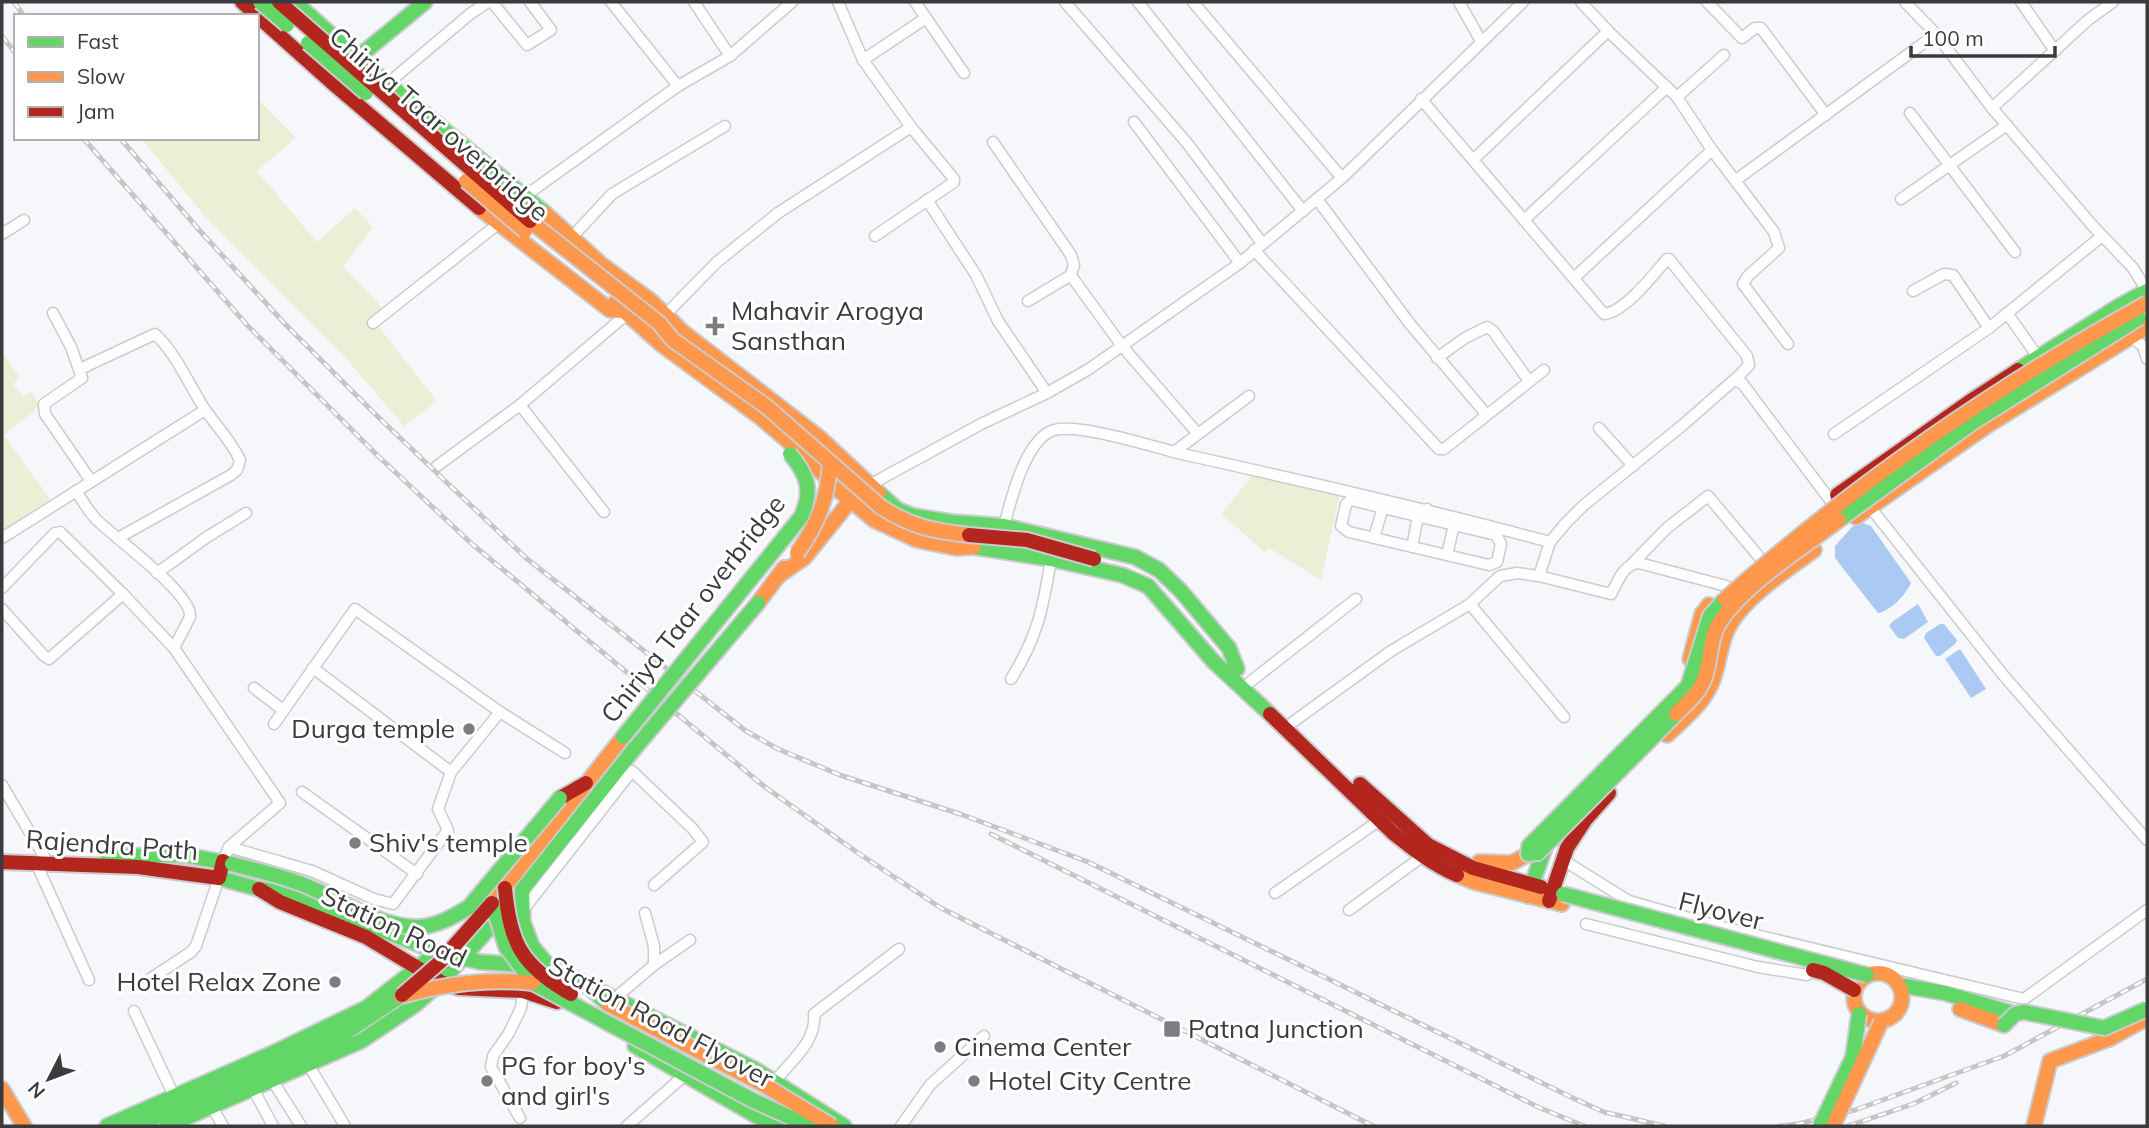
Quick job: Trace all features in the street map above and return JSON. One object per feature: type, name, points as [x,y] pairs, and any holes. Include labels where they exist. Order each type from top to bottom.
[{"type":"main road","name":"Chiriya Taar overbridge","points":[[136,1126],[342,1035],[401,996],[439,963],[505,888],[586,783],[790,533],[808,503],[809,483],[805,470],[748,418],[719,386],[661,344],[496,208],[410,130],[260,2]]},
{"type":"main road","name":"Chiriya Taar overbridge","points":[[279,2],[551,238],[659,323],[673,340],[767,407],[881,507],[920,528],[940,533],[1027,540],[1140,573],[1156,583],[1244,676],[1452,865]]},
{"type":"main road","points":[[295,2],[357,58],[525,196],[602,265],[683,332],[820,438],[898,510],[914,516],[951,522],[1004,526],[1135,557],[1148,563],[1180,590],[1229,648],[1244,676]]},
{"type":"main road","points":[[357,58],[425,2]]},
{"type":"main road","points":[[259,16],[498,224],[610,310],[621,309]]},
{"type":"main road","points":[[379,123],[404,97]]},
{"type":"main road","points":[[475,204],[504,179]]},
{"type":"main road","points":[[1530,890],[1557,816],[1576,789],[1602,761],[1680,684],[1687,669],[1702,614],[1726,586],[1830,500],[1916,438],[2038,357],[2147,291]]},
{"type":"main road","points":[[1528,854],[1529,846],[1688,686],[1710,616],[1724,599],[1835,507],[1951,424],[2091,334],[2147,303]]},
{"type":"main road","points":[[719,386],[810,460],[874,520],[917,540],[956,548],[981,547],[1051,559],[1122,575],[1148,586],[1214,663],[1380,820],[1423,856],[1452,865],[1512,863],[1528,854],[1538,853],[1695,695],[1704,679],[1719,622],[1775,569],[1850,509],[1980,418],[2144,320]]},
{"type":"main road","points":[[1452,865],[1474,882],[1530,890],[1556,898],[1567,848],[1586,819],[1620,781],[1703,700],[1712,683],[1725,633],[1733,619],[1748,603],[1870,507],[1988,425],[2130,336],[2144,320]]},
{"type":"main road","name":"Chiriya Taar overbridge","points":[[167,1126],[360,1041],[415,1005],[464,959],[635,748],[733,634],[819,522],[825,506],[830,462]]},
{"type":"main road","points":[[778,576],[796,565],[820,540],[851,500]]},
{"type":"main road","points":[[1602,761],[1620,781]]},
{"type":"main road","points":[[184,872],[185,855],[228,857],[302,884],[393,923],[412,927],[430,926],[449,920],[469,907],[560,797],[586,783]]},
{"type":"main road","name":"Rajendra Path","points":[[2,852],[44,862],[184,872],[258,889]]},
{"type":"main road","name":"Rajendra Path","points":[[2,862],[185,855]]},
{"type":"main road","points":[[219,878],[228,857]]},
{"type":"main road","points":[[505,888],[512,936],[529,967],[547,982],[766,1099],[801,1126],[816,1108]]},
{"type":"main road","name":"Station Road","points":[[258,889],[284,892],[438,952],[464,959],[538,966],[547,964]]},
{"type":"main road","name":"Station Road","points":[[258,889],[280,902],[366,937],[441,982],[458,988],[528,987],[686,1074],[764,1124],[781,1126]]},
{"type":"main road","points":[[522,890],[521,914],[532,946],[547,964]]},
{"type":"main road","name":"Flyover","points":[[1556,898],[1723,936],[1867,975],[1881,973],[1891,977],[1901,990]]},
{"type":"main road","name":"Flyover","points":[[1556,898],[1664,933],[1824,973],[1854,990]]},
{"type":"main road","name":"Station Road Flyover","points":[[492,903],[503,944],[528,987],[809,1126]]},
{"type":"main road","points":[[107,1126],[366,1008],[438,952]]},
{"type":"main road","name":"Station Road Flyover","points":[[547,964],[766,1086],[832,1126]]},
{"type":"main road","points":[[1867,975],[1854,990],[1854,1003],[1859,1014],[1869,1021],[1881,1022],[1892,1017],[1900,1008],[1901,990]]},
{"type":"main road","points":[[401,996],[474,979],[528,987]]},
{"type":"main road","points":[[1901,990],[1945,993],[2015,1014],[2038,1013],[2104,1028],[2147,1006]]},
{"type":"main road","points":[[1901,990],[2004,1025],[2015,1014]]},
{"type":"main road","points":[[612,1001],[775,1081],[844,1126]]},
{"type":"main road","points":[[1820,1126],[1853,1056],[1859,1014]]},
{"type":"main road","points":[[2034,1126],[2050,1061],[2111,1038],[2147,1018]]},
{"type":"main road","points":[[1833,1126],[1881,1022]]},
{"type":"main road","points":[[2,1089],[24,1126]]},
{"type":"main road","points":[[2,1106],[13,1126]]},
{"type":"street","points":[[387,83],[470,14],[490,2],[527,45],[551,30],[530,2]]},
{"type":"street","points":[[611,2],[678,86]]},
{"type":"street","points":[[694,2],[730,56]]},
{"type":"street","points":[[525,196],[678,86],[730,56],[792,2]]},
{"type":"street","points":[[838,2],[863,60],[911,127],[954,178],[952,185],[875,236]]},
{"type":"street","points":[[915,2],[964,74]]},
{"type":"street","points":[[1065,2],[1187,143],[1258,246],[1439,449],[1444,449],[1544,370]]},
{"type":"street","points":[[1138,2],[1303,211]]},
{"type":"street","points":[[1194,2],[1342,178]]},
{"type":"street","points":[[1459,2],[1481,41]]},
{"type":"street","points":[[851,500],[870,484],[981,424],[1047,393],[1122,346],[1240,262],[1342,178],[1523,2]]},
{"type":"street","points":[[1581,2],[1677,97],[1779,242],[1776,253],[1748,276],[1743,284],[1788,344]]},
{"type":"street","points":[[1706,2],[1742,38],[1755,28],[1761,28],[1826,115]]},
{"type":"street","points":[[1905,2],[1936,34],[1992,108],[2102,236],[2133,268],[2147,291]]},
{"type":"street","points":[[2021,2],[2055,51]]},
{"type":"street","points":[[1992,108],[2088,20],[2113,2]]},
{"type":"street","points":[[863,60],[926,18]]},
{"type":"street","points":[[1473,160],[1608,31]]},
{"type":"street","points":[[1736,180],[1936,34]]},
{"type":"street","points":[[1677,97],[1724,55]]},
{"type":"street","points":[[1524,220],[1667,87]]},
{"type":"street","points":[[1421,99],[1605,314],[1609,314],[1647,282],[1669,259],[1748,356],[1749,365],[1736,379],[1584,505],[1550,542],[1539,576]]},
{"type":"street","points":[[1910,113],[2015,252]]},
{"type":"street","points":[[1134,122],[1240,262]]},
{"type":"street","points":[[1901,199],[2007,125]]},
{"type":"street","points":[[572,237],[612,194],[725,126]]},
{"type":"street","points":[[665,315],[717,262],[778,213],[911,127]]},
{"type":"street","points":[[993,142],[1071,255],[1074,265],[1070,276],[1028,301]]},
{"type":"street","points":[[1575,277],[1712,150]]},
{"type":"street","points":[[1317,199],[1359,259],[1437,358],[1486,414]]},
{"type":"street","points":[[927,201],[976,275],[998,321],[1047,393]]},
{"type":"street","points":[[2,234],[24,220]]},
{"type":"street","points":[[373,323],[498,224]]},
{"type":"street","points":[[1834,434],[1989,328],[2102,236]]},
{"type":"street","points":[[1913,291],[1944,274],[1952,275],[1989,328]]},
{"type":"street","points":[[1070,276],[1122,346],[1198,434]]},
{"type":"street","points":[[438,466],[520,405],[621,309]]},
{"type":"street","points":[[54,313],[80,369],[80,381],[44,404],[44,407],[46,415],[91,481]]},
{"type":"street","points":[[2007,313],[2038,357]]},
{"type":"street","points":[[1437,358],[1465,338],[1487,327],[1493,331],[1530,381]]},
{"type":"street","points":[[80,369],[150,334],[155,334],[192,385],[205,410],[232,444],[240,460],[237,470],[118,538]]},
{"type":"street","points":[[2130,336],[2143,346],[2147,359]]},
{"type":"street","points":[[1736,379],[1830,500]]},
{"type":"street","points":[[1174,452],[1249,396]]},
{"type":"street","points":[[520,405],[604,512]]},
{"type":"street","points":[[2,538],[205,410]]},
{"type":"street","points":[[1599,428],[1633,466]]},
{"type":"street","points":[[1004,526],[1027,459],[1035,444],[1053,430],[1062,429],[1115,436],[1424,514],[1550,542]]},
{"type":"street","points":[[76,491],[96,519],[187,603],[190,617],[174,648]]},
{"type":"street","points":[[1293,722],[1391,651],[1470,604],[1500,576],[1517,573],[1539,576],[1611,594],[1624,570],[1667,528],[1708,496],[1778,578]]},
{"type":"street","points":[[1351,500],[1382,508],[1424,514],[1454,525],[1496,535],[1502,544],[1497,562],[1489,565],[1374,538],[1344,530],[1341,526],[1346,504],[1351,500]]},
{"type":"street","points":[[1870,507],[2004,676],[2147,840]]},
{"type":"street","points":[[1374,538],[1382,508]]},
{"type":"street","points":[[157,573],[246,513]]},
{"type":"street","points":[[1412,547],[1424,514]]},
{"type":"street","points":[[1447,555],[1454,525]]},
{"type":"street","points":[[2,589],[55,533],[60,532],[174,648],[280,803],[228,857]]},
{"type":"street","points":[[1011,679],[1031,646],[1043,609],[1051,559]]},
{"type":"street","points":[[1632,564],[1646,565],[1726,586],[1748,603]]},
{"type":"street","points":[[2,609],[49,659],[123,594]]},
{"type":"street","points":[[1244,676],[1356,599]]},
{"type":"street","points":[[1470,604],[1564,717]]},
{"type":"street","points":[[274,724],[355,609],[500,712],[565,753]]},
{"type":"street","points":[[313,668],[451,772]]},
{"type":"street","points":[[254,688],[283,710]]},
{"type":"street","points":[[377,929],[449,830],[438,809],[451,772],[500,712]]},
{"type":"street","points":[[521,914],[632,771],[704,842],[654,885]]},
{"type":"street","points":[[2,785],[44,862],[89,980]]},
{"type":"street","points":[[302,792],[417,874]]},
{"type":"street","points":[[1275,893],[1380,820]]},
{"type":"street","points":[[1349,911],[1423,856]]},
{"type":"street","points":[[228,857],[312,871],[374,899],[393,904]]},
{"type":"street","points":[[1563,860],[1629,901],[1714,925],[2024,999],[2147,910]]},
{"type":"street","points":[[150,979],[196,946],[219,878]]},
{"type":"street","points":[[645,914],[654,946],[654,965]]},
{"type":"street","points":[[1586,924],[1758,967],[1807,975],[1828,951]]},
{"type":"street","points":[[612,1001],[654,965],[690,940]]},
{"type":"street","points":[[775,1081],[809,1039],[813,1031],[814,1014],[898,949]]},
{"type":"street","points":[[520,1118],[491,1068],[493,1056],[509,1033],[528,987]]},
{"type":"street","points":[[134,1011],[174,1096]]},
{"type":"street","points":[[901,1126],[930,1085],[984,1036]]},
{"type":"street","points":[[308,1065],[345,1126]]},
{"type":"street","points":[[627,1126],[686,1074]]},
{"type":"street","points":[[272,1080],[301,1126]]},
{"type":"street","points":[[253,1089],[273,1126]]},
{"type":"street","points":[[212,1107],[223,1126]]},
{"type":"green space","points":[[259,100],[296,138],[257,171],[317,242],[355,208],[373,227],[343,267],[381,306],[375,322],[437,401],[404,426],[343,355],[203,214],[143,140],[259,140]]},
{"type":"green space","points":[[2,352],[20,378],[13,384],[23,397],[31,391],[40,406],[4,435],[50,499],[2,532]]},
{"type":"green space","points":[[1253,474],[1340,494],[1321,580],[1269,548],[1264,552],[1222,514]]},
{"type":"water","points":[[1863,523],[1871,526],[1911,583],[1898,601],[1878,613],[1835,558],[1835,546],[1853,526]]},
{"type":"water","points":[[1918,604],[1928,622],[1904,639],[1898,638],[1889,626]]},
{"type":"water","points":[[1944,624],[1957,640],[1940,656],[1936,656],[1924,638],[1926,633]]},
{"type":"water","points":[[1960,649],[1986,689],[1971,698],[1945,659]]},
{"type":"railway","points":[[14,2],[23,14]]},
{"type":"railway","points":[[2,36],[14,51]]},
{"type":"railway","points":[[85,140],[247,325],[377,455],[472,544],[765,787],[941,908],[1373,1126]]},
{"type":"railway","points":[[122,140],[285,324],[526,558],[746,731],[778,749],[840,775],[963,815],[1088,862],[1575,1099],[1604,1112],[1664,1126]]},
{"type":"railway","points":[[991,834],[1538,1107],[1584,1126]]},
{"type":"railway","points":[[1780,1126],[1855,1110],[2004,1056],[2147,979]]},
{"type":"railway","points":[[1848,1126],[1913,1104],[1956,1083]]},
{"type":"traffic: fast","points":[[260,2],[287,25]]},
{"type":"traffic: fast","points":[[295,2],[357,58],[546,214]]},
{"type":"traffic: fast","points":[[357,58],[425,2]]},
{"type":"traffic: fast","points":[[308,43],[366,93]]},
{"type":"traffic: fast","points":[[2018,370],[2147,291]]},
{"type":"traffic: fast","points":[[1839,520],[1972,423],[2139,318]]},
{"type":"traffic: fast","points":[[623,737],[801,517],[807,499],[807,484],[805,476],[790,454]]},
{"type":"traffic: fast","points":[[879,493],[898,510],[914,516],[1004,526],[1135,557],[1159,570],[1180,590],[1229,648],[1237,669]]},
{"type":"traffic: fast","points":[[974,547],[1051,559],[1122,575],[1148,586],[1214,662],[1270,714]]},
{"type":"traffic: fast","points":[[1676,714],[1538,853],[1528,854],[1529,846],[1688,686],[1710,616],[1725,599]]},
{"type":"traffic: fast","points":[[635,748],[758,603]]},
{"type":"traffic: fast","points":[[608,1004],[584,983],[547,964],[532,946],[523,922],[522,890],[635,748]]},
{"type":"traffic: fast","points":[[232,864],[304,885],[386,922],[414,927],[429,926],[469,907],[560,798]]},
{"type":"traffic: fast","points":[[1528,896],[1547,842]]},
{"type":"traffic: fast","points":[[107,856],[185,855],[232,864]]},
{"type":"traffic: fast","points":[[219,878],[259,889],[284,892],[438,952],[480,962],[525,965]]},
{"type":"traffic: fast","points":[[1563,894],[1867,975]]},
{"type":"traffic: fast","points":[[492,903],[506,947],[533,983],[752,1100],[809,1126]]},
{"type":"traffic: fast","points":[[167,1126],[361,1041],[415,1005],[441,982],[501,915]]},
{"type":"traffic: fast","points":[[107,1126],[273,1053],[366,1008],[438,952]]},
{"type":"traffic: fast","points":[[1899,985],[1945,993],[2015,1014]]},
{"type":"traffic: fast","points":[[594,988],[756,1070],[844,1126]]},
{"type":"traffic: fast","points":[[136,1126],[342,1035],[401,996]]},
{"type":"traffic: fast","points":[[2004,1025],[2015,1014],[2024,1012],[2104,1028],[2147,1009]]},
{"type":"traffic: fast","points":[[1820,1126],[1853,1057],[1859,1014]]},
{"type":"traffic: fast","points":[[635,1046],[767,1122],[781,1126]]},
{"type":"traffic: slow","points":[[466,181],[525,231]]},
{"type":"traffic: slow","points":[[479,208],[610,310],[623,311]]},
{"type":"traffic: slow","points":[[546,214],[602,265],[651,301],[683,332],[820,438],[879,493]]},
{"type":"traffic: slow","points":[[530,221],[659,323],[673,340],[767,407],[881,507],[923,527],[969,535]]},
{"type":"traffic: slow","points":[[615,303],[661,344],[760,417],[874,520],[917,540],[956,548],[974,547]]},
{"type":"traffic: slow","points":[[1725,599],[1824,516],[1928,439],[2036,368],[2147,303]]},
{"type":"traffic: slow","points":[[1856,517],[1988,425],[2147,327]]},
{"type":"traffic: slow","points":[[797,553],[821,510],[830,462]]},
{"type":"traffic: slow","points":[[778,576],[804,558],[851,500]]},
{"type":"traffic: slow","points":[[1676,714],[1703,682],[1717,627],[1732,606],[1776,566],[1839,520]]},
{"type":"traffic: slow","points":[[1667,735],[1704,697],[1715,674],[1725,635],[1740,610],[1770,582],[1814,550]]},
{"type":"traffic: slow","points":[[758,603],[784,568]]},
{"type":"traffic: slow","points":[[1690,659],[1702,614],[1709,605]]},
{"type":"traffic: slow","points":[[492,903],[623,737]]},
{"type":"traffic: slow","points":[[1479,862],[1512,863],[1528,854]]},
{"type":"traffic: slow","points":[[1457,875],[1474,882],[1562,904]]},
{"type":"traffic: slow","points":[[1878,973],[1895,980],[1902,997],[1895,1014],[1878,1021],[1861,1014],[1854,997],[1861,980],[1878,973]]},
{"type":"traffic: slow","points":[[401,996],[467,983],[533,983]]},
{"type":"traffic: slow","points":[[608,1004],[766,1086],[832,1126]]},
{"type":"traffic: slow","points":[[1960,1009],[2004,1025]]},
{"type":"traffic: slow","points":[[2034,1126],[2050,1061],[2111,1038],[2147,1018]]},
{"type":"traffic: slow","points":[[1833,1126],[1881,1022]]},
{"type":"traffic: slow","points":[[2,1089],[24,1126]]},
{"type":"traffic: jam","points":[[242,2],[255,14]]},
{"type":"traffic: jam","points":[[279,2],[530,221]]},
{"type":"traffic: jam","points":[[259,17],[479,208]]},
{"type":"traffic: jam","points":[[1837,495],[2018,370]]},
{"type":"traffic: jam","points":[[969,535],[1027,540],[1094,559]]},
{"type":"traffic: jam","points":[[1270,714],[1393,833],[1431,862],[1457,875]]},
{"type":"traffic: jam","points":[[560,798],[586,783]]},
{"type":"traffic: jam","points":[[1360,784],[1428,845],[1473,868],[1541,887]]},
{"type":"traffic: jam","points":[[1549,901],[1567,848],[1586,819],[1609,793]]},
{"type":"traffic: jam","points":[[2,862],[138,867],[219,878],[223,861]]},
{"type":"traffic: jam","points":[[505,888],[511,924],[522,952],[541,973],[571,994]]},
{"type":"traffic: jam","points":[[259,889],[280,902],[366,937],[441,982],[458,988],[523,991],[557,1002]]},
{"type":"traffic: jam","points":[[402,995],[439,963],[492,903]]},
{"type":"traffic: jam","points":[[1813,970],[1824,973],[1854,990]]},
{"type":"place","name":"Mahavir Arogya Sansthan","points":[[715,326]]},
{"type":"place","name":"Durga temple","points":[[469,729]]},
{"type":"place","name":"Shiv's temple","points":[[355,843]]},
{"type":"place","name":"Hotel Relax Zone","points":[[335,982]]},
{"type":"place","name":"Patna Junction","points":[[1172,1029]]},
{"type":"place","name":"Cinema Center","points":[[940,1047]]},
{"type":"place","name":"PG for boy's and girl's","points":[[487,1081]]},
{"type":"place","name":"Hotel City Centre","points":[[974,1081]]}]
